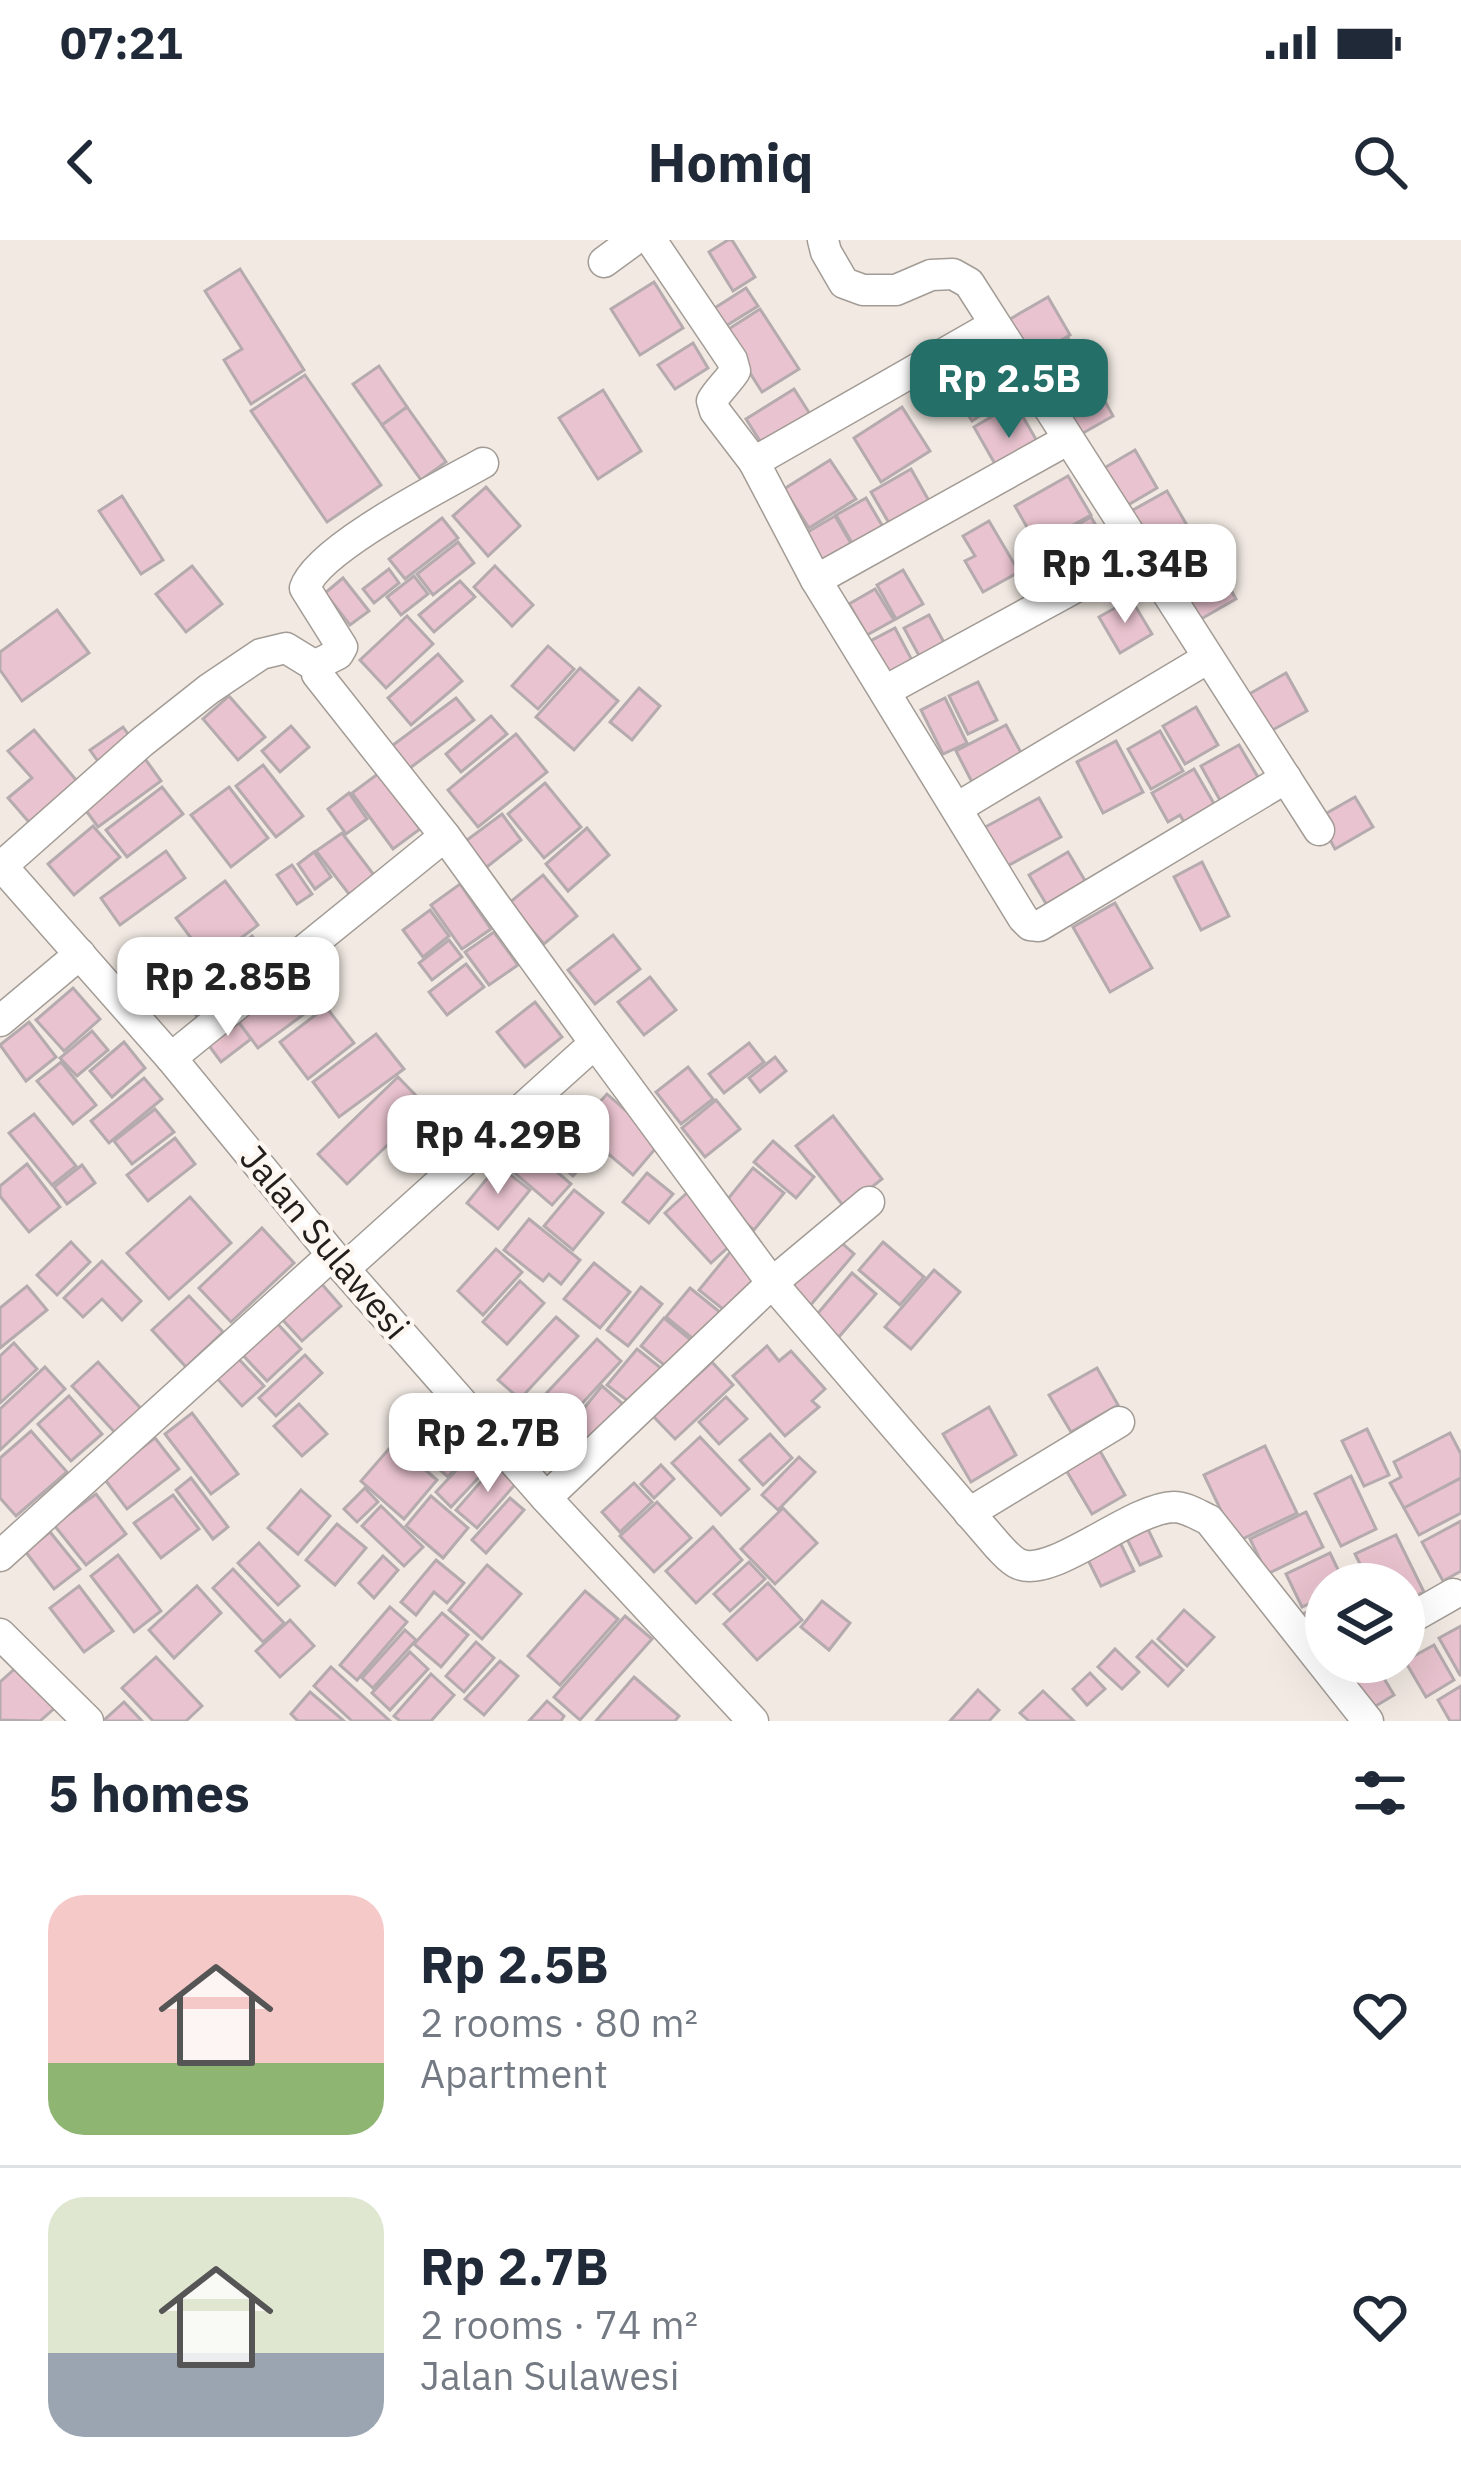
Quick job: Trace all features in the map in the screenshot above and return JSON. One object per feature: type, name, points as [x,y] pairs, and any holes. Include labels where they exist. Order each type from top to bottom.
[{"type":"street","points":[[604,262],[634,240]]},
{"type":"street","points":[[651,240],[732,360],[735,371],[712,401],[715,411],[754,462],[816,580],[1030,925],[1039,926],[1286,778]]},
{"type":"street","points":[[823,240],[844,283],[862,290],[896,290],[931,275],[953,274],[969,283],[1318,830]]},
{"type":"street","points":[[754,462],[994,325]]},
{"type":"street","points":[[816,580],[1067,440]]},
{"type":"street","points":[[316,667],[342,647],[307,593],[306,581],[345,545],[483,463]]},
{"type":"street","points":[[885,691],[1140,552]]},
{"type":"street","points":[[1,865],[209,689],[261,654],[286,648],[316,667],[321,682],[445,836],[772,1283],[1016,1563],[1043,1566],[1132,1519],[1172,1507],[1189,1510],[1209,1520],[1305,1634]]},
{"type":"street","points":[[957,808],[1208,658]]},
{"type":"street","points":[[171,1058],[445,836]]},
{"type":"street","name":"Jalan Sulawesi","points":[[1,865],[171,1058],[338,1262],[546,1498],[753,1721]]},
{"type":"street","points":[[0,1021],[80,954]]},
{"type":"street","points":[[0,1556],[595,1042]]},
{"type":"street","points":[[546,1498],[772,1283],[869,1202]]},
{"type":"street","points":[[969,1513],[1119,1422]]},
{"type":"street","points":[[1425,1610],[1453,1594]]},
{"type":"street","points":[[0,1634],[88,1721]]},
{"type":"street","points":[[1343,1683],[1368,1721]]},
{"type":"building","points":[[728,240],[755,277],[733,291],[709,252]]},
{"type":"building","points":[[240,269],[304,370],[251,404],[224,360],[242,349],[205,291]]},
{"type":"building","points":[[654,282],[683,328],[640,355],[611,309]]},
{"type":"building","points":[[746,288],[758,306],[721,329],[710,311]]},
{"type":"building","points":[[1048,297],[1070,335],[1026,360],[1005,322]]},
{"type":"building","points":[[760,309],[799,369],[762,392],[724,332]]},
{"type":"building","points":[[1068,338],[1090,375],[1060,392],[1038,355]]},
{"type":"building","points":[[693,343],[708,368],[675,389],[658,365]]},
{"type":"building","points":[[978,357],[1005,399],[972,421],[944,378]]},
{"type":"building","points":[[379,366],[407,407],[382,425],[353,384]]},
{"type":"building","points":[[305,375],[381,485],[327,522],[251,411]]},
{"type":"building","points":[[1091,376],[1113,416],[1069,441],[1047,401]]},
{"type":"building","points":[[794,389],[817,425],[769,455],[746,419]]},
{"type":"building","points":[[603,390],[641,451],[598,479],[559,418]]},
{"type":"building","points":[[1015,403],[1045,455],[1003,478],[974,427]]},
{"type":"building","points":[[407,407],[446,462],[421,480],[382,425]]},
{"type":"building","points":[[902,407],[930,451],[881,482],[854,438]]},
{"type":"building","points":[[1135,450],[1157,488],[1116,512],[1094,474]]},
{"type":"building","points":[[830,460],[856,499],[809,528],[784,489]]},
{"type":"building","points":[[911,469],[933,508],[893,530],[871,492]]},
{"type":"building","points":[[1068,476],[1091,515],[1037,545],[1015,506]]},
{"type":"building","points":[[486,487],[520,526],[488,556],[453,516]]},
{"type":"building","points":[[1167,491],[1188,527],[1135,557],[1115,520]]},
{"type":"building","points":[[122,496],[163,560],[141,574],[99,511]]},
{"type":"building","points":[[866,498],[886,532],[856,550],[836,515]]},
{"type":"building","points":[[835,516],[856,552],[826,569],[806,533]]},
{"type":"building","points":[[1091,517],[1117,562],[1074,587],[1047,542]]},
{"type":"building","points":[[442,518],[458,538],[405,579],[389,559]]},
{"type":"building","points":[[989,521],[1019,572],[983,592],[965,561],[975,556],[963,536]]},
{"type":"building","points":[[1192,528],[1212,563],[1165,590],[1145,554]]},
{"type":"building","points":[[458,542],[474,563],[433,595],[417,574]]},
{"type":"building","points":[[1216,563],[1236,599],[1187,627],[1167,591]]},
{"type":"building","points":[[192,566],[222,604],[186,632],[156,594]]},
{"type":"building","points":[[495,566],[533,605],[512,626],[474,587]]},
{"type":"building","points":[[389,569],[399,583],[374,603],[363,589]]},
{"type":"building","points":[[903,570],[923,604],[896,619],[877,585]]},
{"type":"building","points":[[414,576],[428,594],[401,615],[387,597]]},
{"type":"building","points":[[343,578],[369,611],[350,625],[325,593]]},
{"type":"building","points":[[460,581],[475,597],[434,632],[419,615]]},
{"type":"building","points":[[875,589],[894,620],[867,635],[849,604]]},
{"type":"building","points":[[1131,599],[1152,634],[1120,653],[1099,617]]},
{"type":"building","points":[[57,610],[89,653],[22,701],[0,670],[0,652]]},
{"type":"building","points":[[929,615],[947,648],[922,661],[904,628]]},
{"type":"building","points":[[407,616],[433,644],[386,688],[360,660]]},
{"type":"building","points":[[895,628],[914,664],[878,683],[859,647]]},
{"type":"building","points":[[548,646],[574,669],[538,709],[512,686]]},
{"type":"building","points":[[438,654],[462,681],[411,725],[388,698]]},
{"type":"building","points":[[580,668],[618,701],[574,750],[536,717]]},
{"type":"building","points":[[1286,673],[1307,711],[1258,738],[1237,701]]},
{"type":"building","points":[[978,682],[997,720],[968,734],[949,696]]},
{"type":"building","points":[[639,688],[660,706],[632,740],[610,722]]},
{"type":"building","points":[[229,696],[265,737],[238,760],[203,719]]},
{"type":"building","points":[[456,698],[474,720],[406,771],[389,748]]},
{"type":"building","points":[[945,698],[967,743],[943,754],[921,710]]},
{"type":"building","points":[[1196,707],[1218,745],[1185,764],[1163,726]]},
{"type":"building","points":[[491,716],[507,734],[461,772],[446,754]]},
{"type":"building","points":[[1006,725],[1025,760],[974,786],[956,751]]},
{"type":"building","points":[[291,726],[309,747],[280,772],[262,751]]},
{"type":"building","points":[[123,727],[133,741],[100,764],[90,750]]},
{"type":"building","points":[[34,730],[82,787],[34,828],[8,798],[32,778],[8,751]]},
{"type":"building","points":[[1160,731],[1183,771],[1151,789],[1128,749]]},
{"type":"building","points":[[516,734],[547,772],[478,827],[448,790]]},
{"type":"building","points":[[1116,741],[1143,792],[1103,813],[1077,762]]},
{"type":"building","points":[[1239,745],[1265,789],[1226,811],[1201,766]]},
{"type":"building","points":[[143,756],[161,781],[98,827],[79,801]]},
{"type":"building","points":[[263,765],[303,816],[276,837],[236,786]]},
{"type":"building","points":[[1194,769],[1220,814],[1189,831],[1180,815],[1168,822],[1152,793]]},
{"type":"building","points":[[379,773],[420,829],[393,849],[352,793]]},
{"type":"building","points":[[545,783],[581,827],[544,858],[508,814]]},
{"type":"building","points":[[162,787],[183,814],[127,857],[106,830]]},
{"type":"building","points":[[229,787],[268,838],[231,867],[191,815]]},
{"type":"building","points":[[349,793],[367,819],[346,834],[328,809]]},
{"type":"building","points":[[1355,797],[1373,827],[1335,849],[1318,818]]},
{"type":"building","points":[[1039,798],[1061,837],[998,871],[976,832]]},
{"type":"building","points":[[502,814],[521,840],[483,870],[463,843]]},
{"type":"building","points":[[93,826],[120,857],[74,895],[48,864]]},
{"type":"building","points":[[587,828],[609,855],[568,891],[546,864]]},
{"type":"building","points":[[342,833],[377,879],[352,898],[316,851]]},
{"type":"building","points":[[166,851],[185,878],[120,925],[101,898]]},
{"type":"building","points":[[314,852],[331,877],[315,889],[298,864]]},
{"type":"building","points":[[1068,852],[1087,884],[1048,907],[1029,875]]},
{"type":"building","points":[[1202,862],[1229,916],[1201,930],[1174,877]]},
{"type":"building","points":[[292,865],[312,894],[297,904],[277,875]]},
{"type":"building","points":[[543,875],[577,916],[544,944],[509,903]]},
{"type":"building","points":[[225,881],[258,925],[209,962],[176,918]]},
{"type":"building","points":[[460,884],[491,929],[462,949],[431,905]]},
{"type":"building","points":[[1115,903],[1152,968],[1110,992],[1073,927]]},
{"type":"building","points":[[430,910],[449,936],[423,957],[403,930]]},
{"type":"building","points":[[494,932],[518,965],[489,985],[465,952]]},
{"type":"building","points":[[613,935],[640,969],[595,1004],[568,970]]},
{"type":"building","points":[[252,936],[276,968],[202,1023],[178,992]]},
{"type":"building","points":[[449,940],[462,957],[432,980],[419,963]]},
{"type":"building","points":[[466,964],[484,987],[447,1015],[429,992]]},
{"type":"building","points":[[295,971],[319,1003],[258,1048],[234,1016]]},
{"type":"building","points":[[650,977],[676,1010],[644,1035],[618,1002]]},
{"type":"building","points":[[73,988],[100,1019],[64,1051],[36,1020]]},
{"type":"building","points":[[535,1002],[562,1037],[525,1067],[497,1032]]},
{"type":"building","points":[[326,1007],[354,1043],[308,1079],[280,1042]]},
{"type":"building","points":[[234,1016],[251,1039],[221,1062],[204,1039]]},
{"type":"building","points":[[29,1022],[56,1057],[26,1081],[0,1045]]},
{"type":"building","points":[[92,1031],[108,1050],[77,1076],[60,1058]]},
{"type":"building","points":[[376,1034],[404,1069],[339,1117],[313,1082]]},
{"type":"building","points":[[124,1042],[145,1068],[112,1097],[90,1071]]},
{"type":"building","points":[[749,1043],[764,1062],[724,1093],[709,1074]]},
{"type":"building","points":[[775,1057],[786,1071],[760,1092],[749,1078]]},
{"type":"building","points":[[61,1062],[96,1105],[73,1124],[37,1081]]},
{"type":"building","points":[[688,1067],[713,1099],[681,1124],[656,1092]]},
{"type":"building","points":[[398,1077],[427,1107],[347,1184],[318,1154]]},
{"type":"building","points":[[144,1078],[162,1099],[109,1143],[91,1121]]},
{"type":"building","points":[[607,1094],[661,1142],[633,1175],[577,1127]]},
{"type":"building","points":[[716,1100],[740,1129],[705,1157],[682,1128]]},
{"type":"building","points":[[155,1109],[174,1132],[132,1164],[114,1141]]},
{"type":"building","points":[[34,1114],[76,1166],[52,1185],[9,1133]]},
{"type":"building","points":[[833,1116],[882,1179],[845,1208],[796,1146]]},
{"type":"building","points":[[559,1119],[595,1151],[573,1176],[537,1145]]},
{"type":"building","points":[[175,1138],[195,1164],[148,1201],[127,1175]]},
{"type":"building","points":[[773,1141],[814,1177],[796,1198],[754,1162]]},
{"type":"building","points":[[529,1148],[571,1184],[552,1205],[510,1169]]},
{"type":"building","points":[[27,1164],[60,1207],[29,1232],[0,1196],[0,1186]]},
{"type":"building","points":[[82,1165],[95,1183],[67,1204],[54,1187]]},
{"type":"building","points":[[498,1165],[530,1190],[498,1229],[467,1203]]},
{"type":"building","points":[[753,1168],[784,1193],[754,1230],[723,1205]]},
{"type":"building","points":[[647,1173],[673,1194],[649,1223],[623,1202]]},
{"type":"building","points":[[574,1190],[603,1213],[573,1250],[544,1226]]},
{"type":"building","points":[[689,1191],[735,1241],[711,1263],[665,1213]]},
{"type":"building","points":[[190,1197],[231,1243],[169,1299],[127,1253]]},
{"type":"building","points":[[529,1219],[580,1260],[561,1284],[549,1274],[543,1281],[504,1250]]},
{"type":"building","points":[[262,1228],[294,1263],[231,1322],[199,1288]]},
{"type":"building","points":[[835,1237],[854,1254],[809,1307],[789,1290]]},
{"type":"building","points":[[71,1242],[90,1262],[57,1295],[37,1275]]},
{"type":"building","points":[[883,1242],[924,1277],[900,1305],[859,1270]]},
{"type":"building","points":[[496,1249],[522,1272],[483,1315],[458,1291]]},
{"type":"building","points":[[731,1251],[761,1275],[729,1314],[699,1290]]},
{"type":"building","points":[[102,1261],[141,1301],[122,1320],[102,1299],[83,1317],[64,1298]]},
{"type":"building","points":[[594,1263],[630,1292],[600,1328],[564,1299]]},
{"type":"building","points":[[934,1270],[960,1292],[911,1349],[885,1327]]},
{"type":"building","points":[[852,1273],[876,1294],[831,1346],[808,1325]]},
{"type":"building","points":[[520,1281],[544,1303],[507,1344],[483,1322]]},
{"type":"building","points":[[320,1282],[341,1306],[302,1341],[281,1318]]},
{"type":"building","points":[[27,1286],[47,1310],[0,1348],[0,1308]]},
{"type":"building","points":[[641,1287],[662,1304],[628,1346],[607,1330]]},
{"type":"building","points":[[690,1288],[726,1317],[702,1346],[666,1317]]},
{"type":"building","points":[[189,1296],[223,1332],[186,1367],[152,1330]]},
{"type":"building","points":[[556,1317],[578,1336],[520,1399],[498,1380]]},
{"type":"building","points":[[664,1318],[692,1341],[669,1369],[641,1346]]},
{"type":"building","points":[[275,1321],[301,1349],[267,1381],[240,1352]]},
{"type":"building","points":[[597,1339],[621,1361],[567,1420],[542,1398]]},
{"type":"building","points":[[14,1343],[37,1369],[0,1403],[0,1356]]},
{"type":"building","points":[[767,1346],[779,1361],[791,1351],[825,1389],[812,1401],[819,1407],[785,1436],[733,1376]]},
{"type":"building","points":[[637,1349],[662,1369],[633,1405],[607,1385]]},
{"type":"building","points":[[305,1355],[322,1373],[276,1416],[259,1398]]},
{"type":"building","points":[[236,1356],[264,1386],[242,1406],[214,1375]]},
{"type":"building","points":[[98,1362],[144,1412],[118,1436],[72,1386]]},
{"type":"building","points":[[712,1362],[733,1385],[675,1439],[653,1416]]},
{"type":"building","points":[[45,1367],[65,1389],[0,1450],[0,1409]]},
{"type":"building","points":[[1097,1368],[1118,1405],[1071,1432],[1049,1395]]},
{"type":"building","points":[[602,1386],[624,1405],[590,1448],[567,1429]]},
{"type":"building","points":[[69,1396],[102,1434],[71,1461],[38,1424]]},
{"type":"building","points":[[726,1397],[747,1419],[719,1444],[699,1422]]},
{"type":"building","points":[[299,1404],[327,1434],[302,1456],[274,1426]]},
{"type":"building","points":[[989,1407],[1016,1455],[971,1482],[943,1434]]},
{"type":"building","points":[[192,1413],[238,1474],[211,1494],[165,1434]]},
{"type":"building","points":[[436,1417],[472,1449],[448,1477],[411,1445]]},
{"type":"building","points":[[1367,1429],[1389,1475],[1364,1486],[1342,1441]]},
{"type":"building","points":[[554,1430],[573,1445],[556,1467],[537,1452]]},
{"type":"building","points":[[31,1431],[67,1472],[16,1516],[0,1498],[0,1458]]},
{"type":"building","points":[[1450,1433],[1461,1454],[1461,1478],[1404,1508],[1390,1483],[1401,1477],[1394,1462]]},
{"type":"building","points":[[770,1434],[792,1458],[763,1485],[740,1460]]},
{"type":"building","points":[[700,1437],[749,1489],[721,1515],[672,1463]]},
{"type":"building","points":[[155,1438],[179,1469],[127,1509],[103,1477]]},
{"type":"building","points":[[394,1443],[437,1480],[404,1519],[361,1481]]},
{"type":"building","points":[[1265,1446],[1297,1513],[1236,1542],[1204,1475]]},
{"type":"building","points":[[1100,1451],[1125,1495],[1092,1514],[1066,1470]]},
{"type":"building","points":[[799,1457],[815,1472],[778,1510],[762,1495]]},
{"type":"building","points":[[466,1460],[481,1475],[451,1507],[436,1492]]},
{"type":"building","points":[[498,1462],[519,1480],[477,1528],[456,1510]]},
{"type":"building","points":[[661,1465],[674,1479],[654,1498],[641,1484]]},
{"type":"building","points":[[1351,1476],[1376,1529],[1341,1546],[1315,1494]]},
{"type":"building","points":[[191,1478],[228,1527],[213,1539],[176,1490]]},
{"type":"building","points":[[1461,1478],[1461,1513],[1419,1535],[1404,1508]]},
{"type":"building","points":[[634,1483],[652,1502],[620,1532],[602,1512]]},
{"type":"building","points":[[365,1488],[378,1502],[357,1522],[344,1509]]},
{"type":"building","points":[[301,1490],[330,1516],[298,1554],[268,1528]]},
{"type":"building","points":[[96,1494],[126,1534],[86,1565],[54,1525]]},
{"type":"building","points":[[173,1495],[199,1529],[161,1558],[134,1523]]},
{"type":"building","points":[[431,1496],[468,1528],[443,1558],[406,1526]]},
{"type":"building","points":[[510,1498],[524,1510],[486,1553],[472,1540]]},
{"type":"building","points":[[657,1502],[691,1538],[654,1572],[620,1536]]},
{"type":"building","points":[[381,1506],[423,1547],[404,1566],[362,1526]]},
{"type":"building","points":[[783,1508],[817,1543],[775,1584],[741,1549]]},
{"type":"building","points":[[1306,1512],[1323,1547],[1267,1574],[1250,1539]]},
{"type":"building","points":[[1143,1519],[1161,1556],[1140,1565],[1122,1529]]},
{"type":"building","points":[[1461,1521],[1461,1571],[1443,1581],[1422,1542]]},
{"type":"building","points":[[337,1524],[366,1548],[335,1585],[306,1560]]},
{"type":"building","points":[[713,1527],[742,1560],[696,1603],[666,1571]]},
{"type":"building","points":[[50,1532],[80,1569],[54,1589],[25,1551]]},
{"type":"building","points":[[1116,1534],[1134,1571],[1101,1586],[1083,1550]]},
{"type":"building","points":[[1396,1535],[1410,1563],[1360,1563],[1355,1554]]},
{"type":"building","points":[[259,1543],[299,1586],[278,1605],[238,1563]]},
{"type":"building","points":[[1330,1553],[1335,1563],[1309,1563]]},
{"type":"building","points":[[118,1555],[161,1611],[134,1632],[91,1576]]},
{"type":"building","points":[[383,1556],[398,1570],[374,1598],[359,1583]]},
{"type":"building","points":[[436,1560],[464,1583],[447,1603],[434,1592],[416,1615],[401,1602]]},
{"type":"building","points":[[749,1562],[765,1579],[730,1611],[714,1594]]},
{"type":"building","points":[[487,1565],[521,1594],[482,1639],[449,1610]]},
{"type":"building","points":[[1305,1565],[1305,1606],[1302,1607],[1286,1574]]},
{"type":"building","points":[[233,1569],[284,1623],[263,1642],[213,1588]]},
{"type":"building","points":[[768,1583],[802,1620],[757,1660],[724,1624]]},
{"type":"building","points":[[79,1586],[113,1631],[84,1652],[50,1608]]},
{"type":"building","points":[[197,1586],[221,1613],[174,1658],[149,1630]]},
{"type":"building","points":[[585,1591],[618,1619],[560,1685],[528,1656]]},
{"type":"building","points":[[822,1601],[850,1623],[829,1650],[801,1627]]},
{"type":"building","points":[[390,1607],[407,1622],[357,1680],[340,1665]]},
{"type":"building","points":[[1184,1610],[1214,1637],[1187,1666],[1158,1639]]},
{"type":"building","points":[[442,1613],[468,1635],[441,1667],[414,1644]]},
{"type":"building","points":[[625,1616],[652,1639],[580,1720],[554,1697]]},
{"type":"building","points":[[290,1620],[314,1646],[280,1677],[256,1651]]},
{"type":"building","points":[[1461,1626],[1461,1675],[1460,1675],[1439,1638]]},
{"type":"building","points":[[405,1630],[416,1640],[373,1688],[362,1678]]},
{"type":"building","points":[[1152,1641],[1183,1670],[1168,1686],[1137,1657]]},
{"type":"building","points":[[476,1642],[494,1658],[464,1692],[446,1676]]},
{"type":"building","points":[[1434,1645],[1454,1680],[1426,1697],[1418,1683],[1425,1683],[1425,1650]]},
{"type":"building","points":[[1115,1649],[1139,1672],[1122,1689],[1098,1667]]},
{"type":"building","points":[[410,1652],[428,1669],[390,1710],[372,1693]]},
{"type":"building","points":[[156,1657],[202,1706],[186,1721],[153,1721],[122,1688]]},
{"type":"building","points":[[500,1661],[518,1676],[484,1715],[465,1699]]},
{"type":"building","points":[[19,1665],[57,1706],[40,1721],[0,1720],[0,1682]]},
{"type":"building","points":[[331,1667],[390,1721],[352,1721],[314,1686]]},
{"type":"building","points":[[1090,1673],[1105,1689],[1087,1705],[1073,1689]]},
{"type":"building","points":[[431,1674],[454,1695],[431,1721],[400,1721],[394,1716]]},
{"type":"building","points":[[634,1677],[679,1716],[675,1721],[596,1721]]},
{"type":"building","points":[[1354,1683],[1387,1683],[1394,1695],[1369,1710]]},
{"type":"building","points":[[1461,1686],[1461,1721],[1450,1721],[1438,1700]]},
{"type":"building","points":[[978,1690],[999,1710],[989,1721],[950,1721]]},
{"type":"building","points":[[1043,1691],[1074,1721],[1029,1721],[1020,1713]]},
{"type":"building","points":[[310,1692],[344,1721],[298,1721],[291,1714]]},
{"type":"building","points":[[547,1701],[564,1716],[561,1721],[529,1721]]},
{"type":"building","points":[[124,1702],[142,1721],[103,1721]]}]
